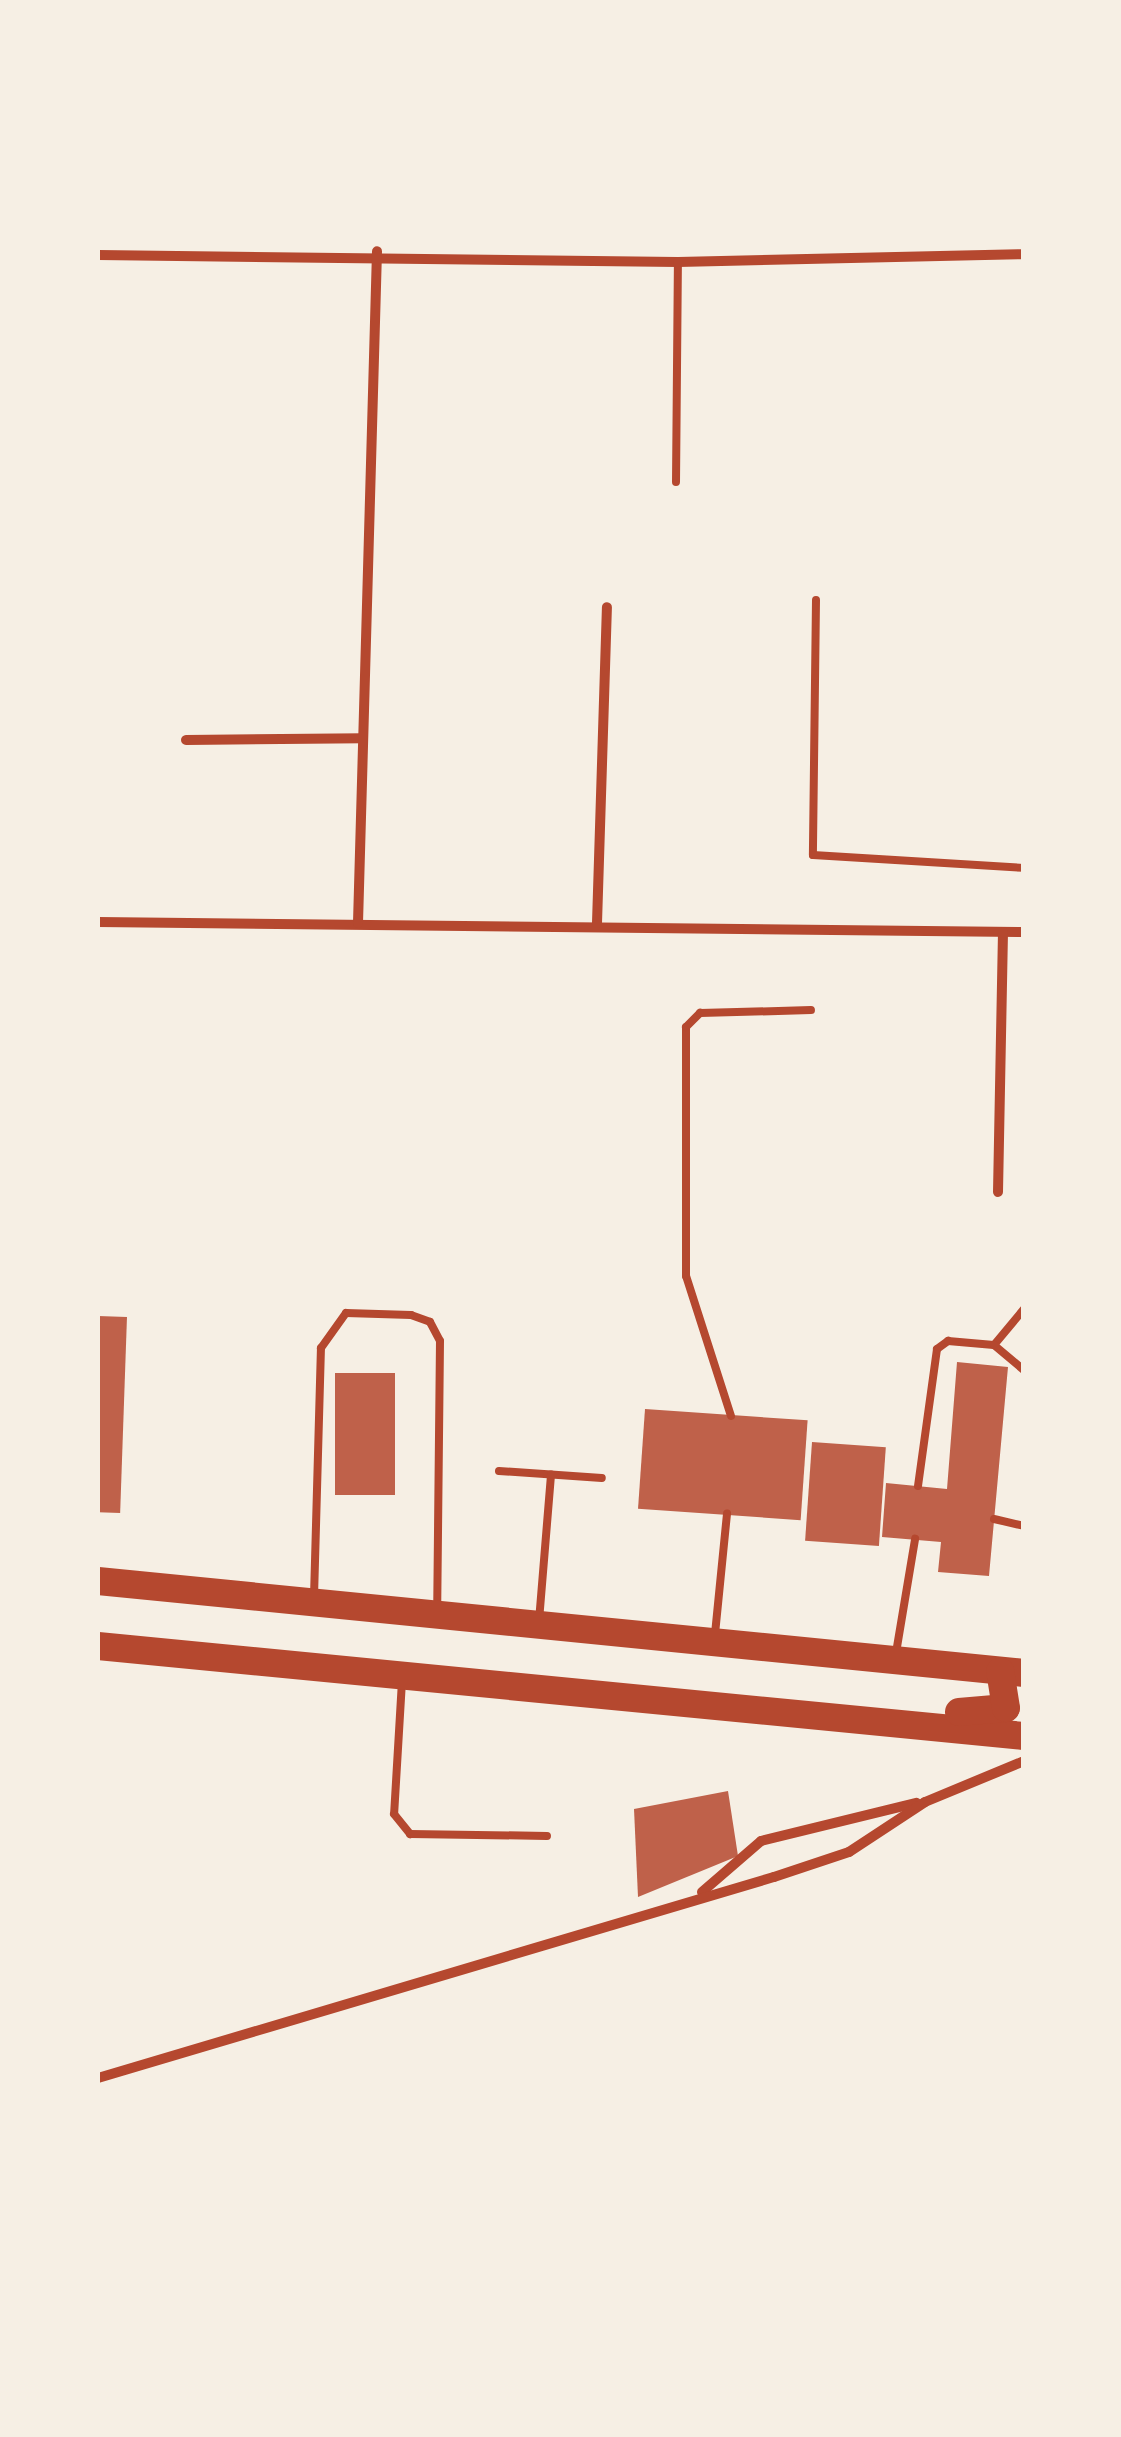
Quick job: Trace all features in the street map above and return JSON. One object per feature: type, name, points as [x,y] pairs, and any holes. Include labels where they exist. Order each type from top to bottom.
[{"type":"highway","points":[[98,1581],[1012,1672],[1008,1702],[988,1715],[643,1682],[604,1698]]},
{"type":"highway","points":[[98,1646],[1024,1736]]},
{"type":"street","points":[[358,922],[377,251]]},
{"type":"street","points":[[98,254],[377,251],[678,262],[1024,254]]},
{"type":"street","points":[[597,923],[607,607]]},
{"type":"street","points":[[186,740],[363,738]]},
{"type":"street","points":[[98,922],[597,923],[1024,932]]},
{"type":"street","points":[[998,1192],[1004,932]]},
{"type":"street","points":[[701,1893],[761,1842],[925,1802],[1024,1761]]},
{"type":"street","points":[[98,2078],[701,1893],[849,1852],[925,1802]]},
{"type":"lane","points":[[676,482],[678,262]]},
{"type":"lane","points":[[816,600],[814,855],[1024,868]]},
{"type":"lane","points":[[730,1416],[686,1276],[686,1027],[700,1012],[811,1010]]},
{"type":"lane","points":[[994,1345],[1024,1308]]},
{"type":"lane","points":[[314,1603],[322,1348],[346,1313],[411,1315],[430,1322],[440,1341],[438,1616]]},
{"type":"lane","points":[[918,1486],[937,1349],[948,1340],[994,1345],[1024,1370]]},
{"type":"lane","points":[[500,1470],[602,1478]]},
{"type":"lane","points":[[539,1626],[551,1474]]},
{"type":"lane","points":[[714,1644],[727,1514]]},
{"type":"lane","points":[[994,1518],[1024,1526]]},
{"type":"lane","points":[[896,1658],[914,1539]]},
{"type":"lane","points":[[403,1677],[394,1814],[410,1834],[547,1836]]},
{"type":"building","points":[[98,1316],[127,1317],[120,1513],[98,1512]]},
{"type":"building","points":[[957,1362],[1008,1367],[989,1576],[938,1572],[941,1542],[882,1537],[886,1483],[947,1489]]},
{"type":"building","points":[[335,1373],[395,1373],[395,1495],[335,1495]]},
{"type":"building","points":[[645,1409],[808,1420],[801,1520],[638,1509]]},
{"type":"building","points":[[812,1442],[886,1447],[879,1546],[805,1541]]},
{"type":"building","points":[[728,1791],[738,1856],[638,1897],[634,1809]]}]
